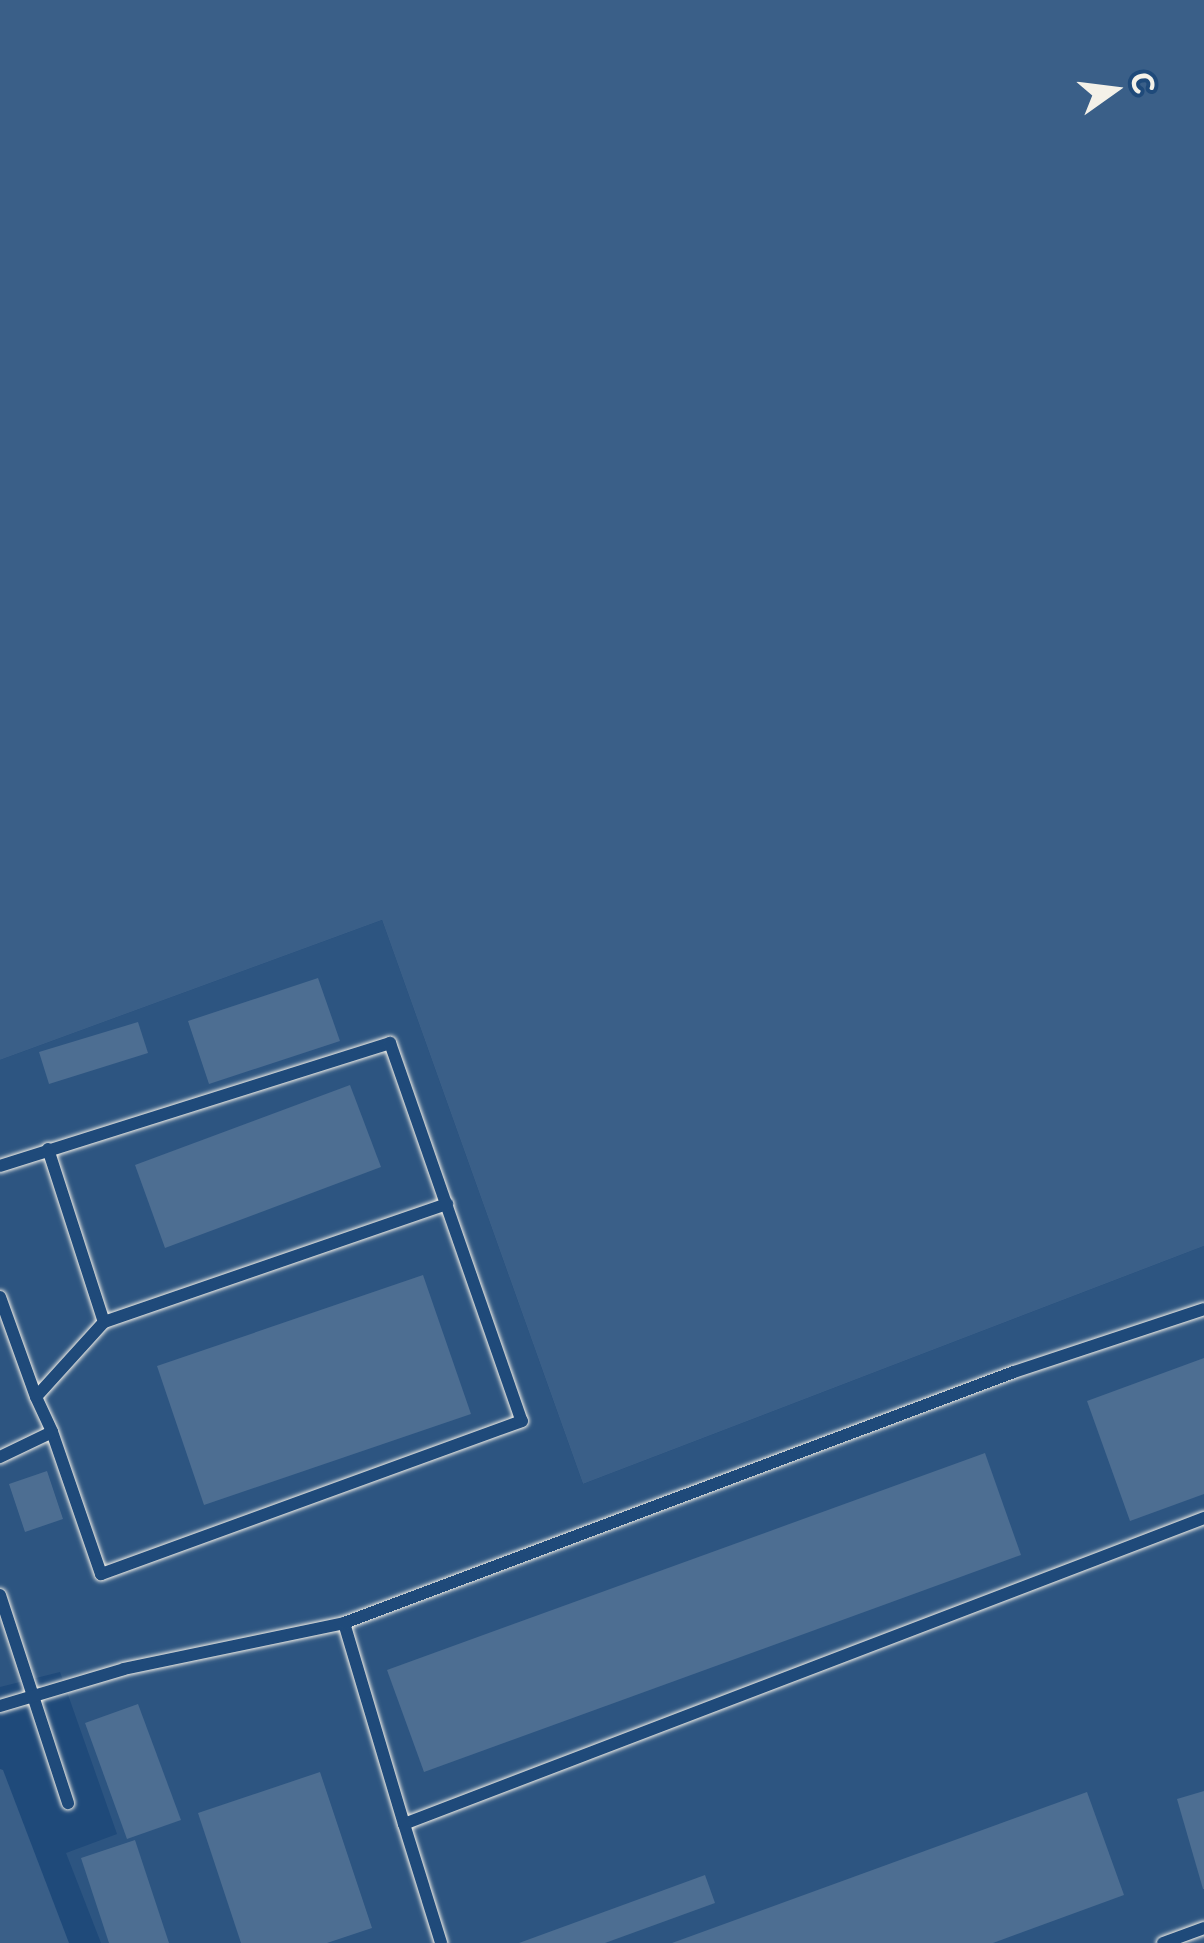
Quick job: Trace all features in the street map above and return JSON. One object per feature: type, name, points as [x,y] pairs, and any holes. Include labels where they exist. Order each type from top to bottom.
[{"type":"lane","points":[[0,1166],[390,1044],[522,1421],[101,1574],[0,1297]]},
{"type":"lane","points":[[48,1149],[104,1322]]},
{"type":"lane","points":[[36,1397],[104,1322],[447,1204]]},
{"type":"lane","points":[[0,1706],[124,1669],[344,1623],[1014,1372],[1204,1308]]},
{"type":"lane","points":[[0,1457],[52,1432]]},
{"type":"lane","points":[[404,1824],[1204,1518]]},
{"type":"lane","points":[[0,1595],[68,1803]]},
{"type":"lane","points":[[344,1623],[441,1943]]},
{"type":"lane","points":[[1163,1943],[1204,1928]]},
{"type":"shaded area","points":[[0,0],[1204,0],[1204,1246],[583,1484],[382,920],[0,1060]]},
{"type":"shaded area","points":[[382,920],[583,1484],[1204,1246],[1204,1943],[101,1943],[66,1853],[117,1834],[60,1672],[0,1687],[0,1060]]},
{"type":"shaded area","points":[[0,1769],[3,1770],[69,1943],[0,1943]]},
{"type":"building","points":[[318,978],[340,1041],[209,1084],[188,1021]]},
{"type":"building","points":[[138,1022],[148,1053],[49,1084],[39,1052]]},
{"type":"building","points":[[350,1085],[381,1167],[165,1248],[135,1165]]},
{"type":"building","points":[[423,1275],[471,1414],[204,1505],[157,1366]]},
{"type":"building","points":[[1204,1358],[1204,1494],[1130,1521],[1087,1401]]},
{"type":"building","points":[[985,1453],[1021,1555],[424,1772],[387,1670]]},
{"type":"building","points":[[47,1471],[63,1519],[25,1532],[9,1484]]},
{"type":"building","points":[[138,1704],[181,1820],[127,1839],[85,1723]]},
{"type":"building","points":[[320,1772],[372,1928],[327,1943],[241,1943],[198,1813]]},
{"type":"building","points":[[1204,1791],[1204,1889],[1203,1889],[1177,1799]]},
{"type":"building","points":[[1087,1792],[1124,1895],[993,1943],[672,1943]]},
{"type":"building","points":[[135,1840],[169,1943],[109,1943],[81,1858]]},
{"type":"building","points":[[705,1875],[715,1903],[605,1943],[519,1943]]}]
